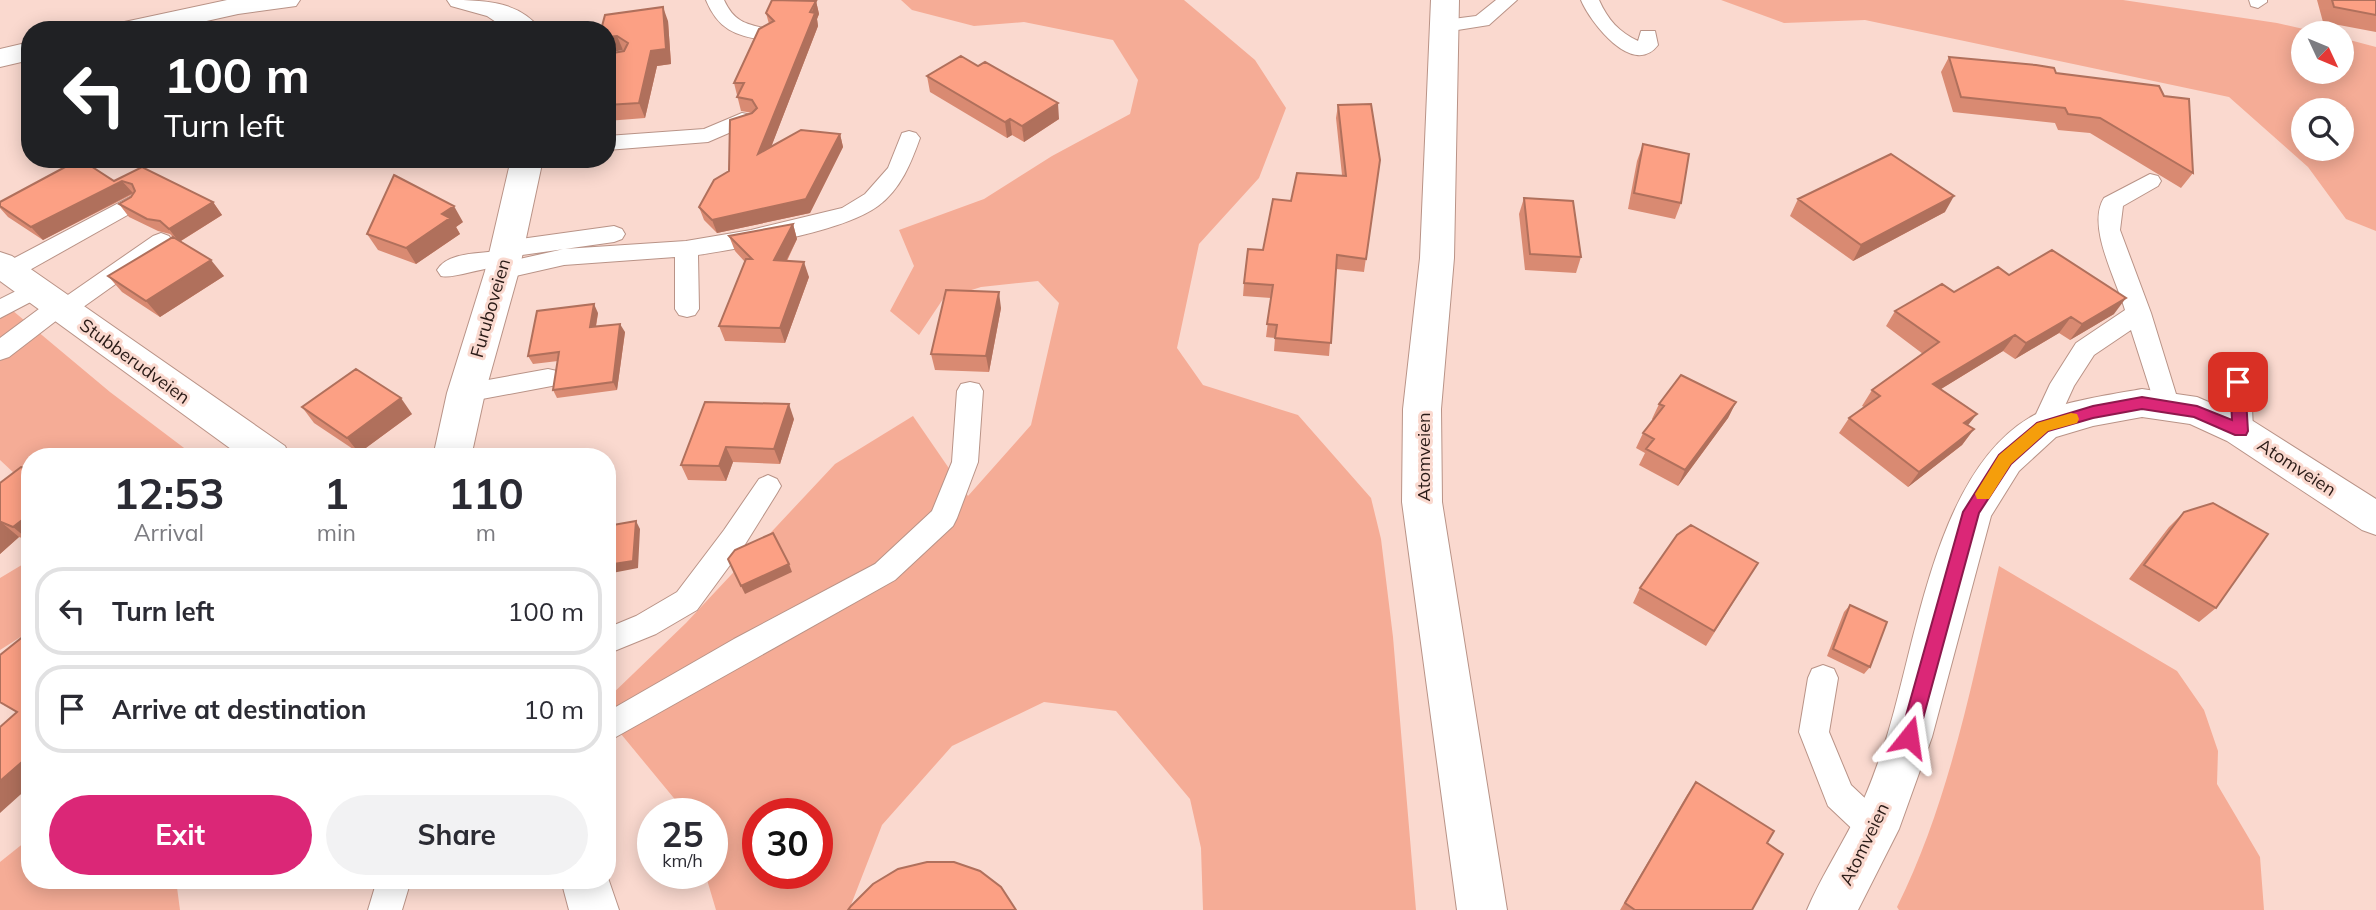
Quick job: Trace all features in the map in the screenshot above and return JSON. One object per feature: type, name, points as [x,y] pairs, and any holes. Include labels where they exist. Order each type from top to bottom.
[{"type":"street","points":[[168,21],[239,6],[286,0]]},
{"type":"street","points":[[467,0],[496,10],[513,21]]},
{"type":"street","name":"Atomveien","points":[[1449,17],[1437,258],[1422,409],[1422,502],[1482,910]]},
{"type":"street","points":[[0,58],[21,53]]},
{"type":"street","name":"Furuboveien","points":[[454,448],[525,168]]},
{"type":"street","name":"Stubberudveien","points":[[34,288],[258,448]]},
{"type":"street","name":"Atomveien","points":[[1832,910],[1875,829],[1909,737],[1946,597],[1972,512],[2005,460],[2043,427],[2093,412],[2142,403],[2197,411],[2241,431],[2376,519]]},
{"type":"street","points":[[588,889],[594,910]]},
{"type":"lane","points":[[715,0],[726,21],[739,32],[765,34]]},
{"type":"lane","points":[[1449,17],[1478,0]]},
{"type":"lane","points":[[1449,17],[1482,21],[1508,0]]},
{"type":"lane","points":[[1591,0],[1605,29],[1616,39],[1642,49],[1648,45],[1648,35]]},
{"type":"lane","points":[[616,132],[708,135],[742,119],[749,120]]},
{"type":"lane","points":[[449,270],[460,264],[504,259],[685,248],[751,238],[849,214],[873,199],[898,170],[909,138]]},
{"type":"lane","points":[[2150,181],[2112,203],[2109,230],[2139,313],[2167,407]]},
{"type":"lane","points":[[0,310],[34,288],[132,203]]},
{"type":"lane","points":[[504,259],[614,234]]},
{"type":"lane","points":[[0,351],[34,288],[161,241]]},
{"type":"lane","points":[[685,248],[687,309]]},
{"type":"lane","points":[[2043,427],[2063,384],[2085,349],[2139,313]]},
{"type":"lane","points":[[466,393],[548,378]]},
{"type":"lane","points":[[2238,382],[2241,431]]},
{"type":"lane","points":[[616,723],[744,648],[885,572],[934,527],[943,518],[964,462],[970,391]]},
{"type":"lane","points":[[616,637],[646,625],[687,601],[734,538],[768,486]]},
{"type":"lane","points":[[1823,678],[1814,732],[1839,795],[1875,829]]},
{"type":"lane","points":[[384,910],[391,889]]},
{"type":"shaded area","points":[[901,0],[1184,0],[1255,60],[1286,108],[1259,178],[1199,244],[1177,348],[1203,385],[1298,415],[1371,498],[1381,539],[1393,637],[1416,910],[1203,910],[1201,848],[1190,799],[1116,711],[1044,702],[952,746],[882,825],[849,910],[716,910],[710,889],[728,889],[728,798],[674,798],[616,728],[616,690],[686,623],[835,464],[913,416],[968,496],[1031,425],[1059,303],[1038,281],[981,287],[943,299],[919,335],[890,311],[914,266],[899,230],[984,199],[1052,156],[1130,114],[1138,80],[1113,40],[1024,22],[974,26],[912,10]]},
{"type":"shaded area","points":[[1721,0],[2123,0],[2291,26],[2291,84],[2354,84],[2354,41],[2376,47],[2376,231],[2346,219],[2301,161],[2354,161],[2354,98],[2291,98],[2291,152],[2229,97],[1865,20],[1784,23]]},
{"type":"shaded area","points":[[0,300],[110,392],[184,448],[21,448],[21,480],[0,460]]},
{"type":"shaded area","points":[[21,565],[21,637],[0,650],[0,578]]},
{"type":"shaded area","points":[[1999,566],[2177,671],[2204,710],[2218,751],[2217,784],[2260,857],[2264,910],[1899,910],[1897,907],[1931,825],[1958,740]]},
{"type":"shaded area","points":[[21,845],[21,889],[177,889],[180,910],[0,910],[0,862]]},
{"type":"building","points":[[772,0],[816,1],[810,12],[815,13],[758,154],[801,130],[840,134],[806,199],[712,220],[699,207],[714,180],[729,171],[730,120],[752,113],[757,108],[752,100],[737,97],[744,83],[734,83],[759,29],[774,21],[766,13]]},
{"type":"building","points":[[2332,0],[2376,0],[2376,15],[2334,7]]},
{"type":"building","points":[[663,7],[666,49],[651,51],[639,103],[616,104],[616,52],[624,51],[628,43],[616,36],[616,21],[603,21],[605,15]]},
{"type":"building","points":[[961,56],[978,66],[985,62],[1058,103],[1022,126],[1010,119],[1005,122],[927,76]]},
{"type":"building","points":[[1949,57],[2036,65],[2054,68],[2056,73],[2159,86],[2164,96],[2189,99],[2193,173],[2100,118],[2068,114],[2065,108],[1961,97]]},
{"type":"building","points":[[1371,104],[1380,160],[1366,259],[1337,255],[1331,343],[1275,338],[1277,325],[1267,324],[1273,285],[1244,283],[1248,249],[1263,250],[1273,199],[1291,201],[1297,173],[1346,176],[1338,105]]},
{"type":"building","points":[[1643,144],[1689,154],[1681,203],[1634,193]]},
{"type":"building","points":[[1891,154],[1954,196],[1861,245],[1798,199]]},
{"type":"building","points":[[63,168],[94,168],[114,181],[144,168],[213,202],[169,229],[160,221],[147,219],[119,204],[131,197],[135,191],[132,184],[122,181],[31,227],[0,206],[0,202]]},
{"type":"building","points":[[394,175],[454,206],[442,214],[450,218],[406,248],[367,234]]},
{"type":"building","points":[[1524,198],[1573,201],[1581,257],[1530,254]]},
{"type":"building","points":[[793,224],[774,260],[804,262],[780,328],[719,326],[746,259],[752,259],[729,236]]},
{"type":"building","points":[[173,237],[211,260],[146,301],[108,276]]},
{"type":"building","points":[[2052,250],[2126,298],[2082,324],[2071,317],[2026,343],[2015,335],[1933,384],[1977,414],[1964,423],[1974,429],[1919,472],[1849,418],[1880,396],[1872,390],[1939,342],[1895,311],[1942,284],[1954,292],[1998,267],[2009,275]]},
{"type":"building","points":[[946,290],[999,292],[986,356],[931,354]]},
{"type":"building","points":[[594,304],[590,327],[620,324],[613,382],[553,390],[559,352],[528,356],[537,311]]},
{"type":"building","points":[[356,369],[401,398],[347,438],[302,407]]},
{"type":"building","points":[[1681,375],[1736,402],[1685,470],[1646,449],[1654,439],[1643,433],[1664,406],[1659,404]]},
{"type":"building","points":[[705,402],[789,404],[774,449],[726,447],[719,466],[681,465]]},
{"type":"building","points":[[21,467],[21,521],[13,527],[0,523],[0,483]]},
{"type":"building","points":[[2213,503],[2268,534],[2216,608],[2144,565],[2184,512]]},
{"type":"building","points":[[636,521],[633,561],[616,564],[616,524]]},
{"type":"building","points":[[1691,525],[1758,563],[1714,631],[1640,588],[1677,535]]},
{"type":"building","points":[[773,533],[789,564],[741,586],[728,559],[735,550]]},
{"type":"building","points":[[1850,605],[1887,622],[1870,667],[1833,649]]},
{"type":"building","points":[[21,638],[21,763],[0,781],[0,727],[17,712],[0,702],[0,655]]},
{"type":"building","points":[[1696,782],[1774,831],[1767,843],[1783,854],[1752,910],[1635,910],[1625,903]]},
{"type":"building","points":[[927,862],[954,862],[980,871],[1001,887],[1016,910],[848,910],[873,884],[898,869]]},
{"type":"slow traffic","points":[[1983,494],[2005,460],[2024,443],[2043,427],[2071,419]]},
{"type":"route","points":[[1909,737],[1946,597],[1972,512],[2005,460],[2043,427],[2093,412],[2142,403],[2197,411],[2241,431],[2238,382]]}]
